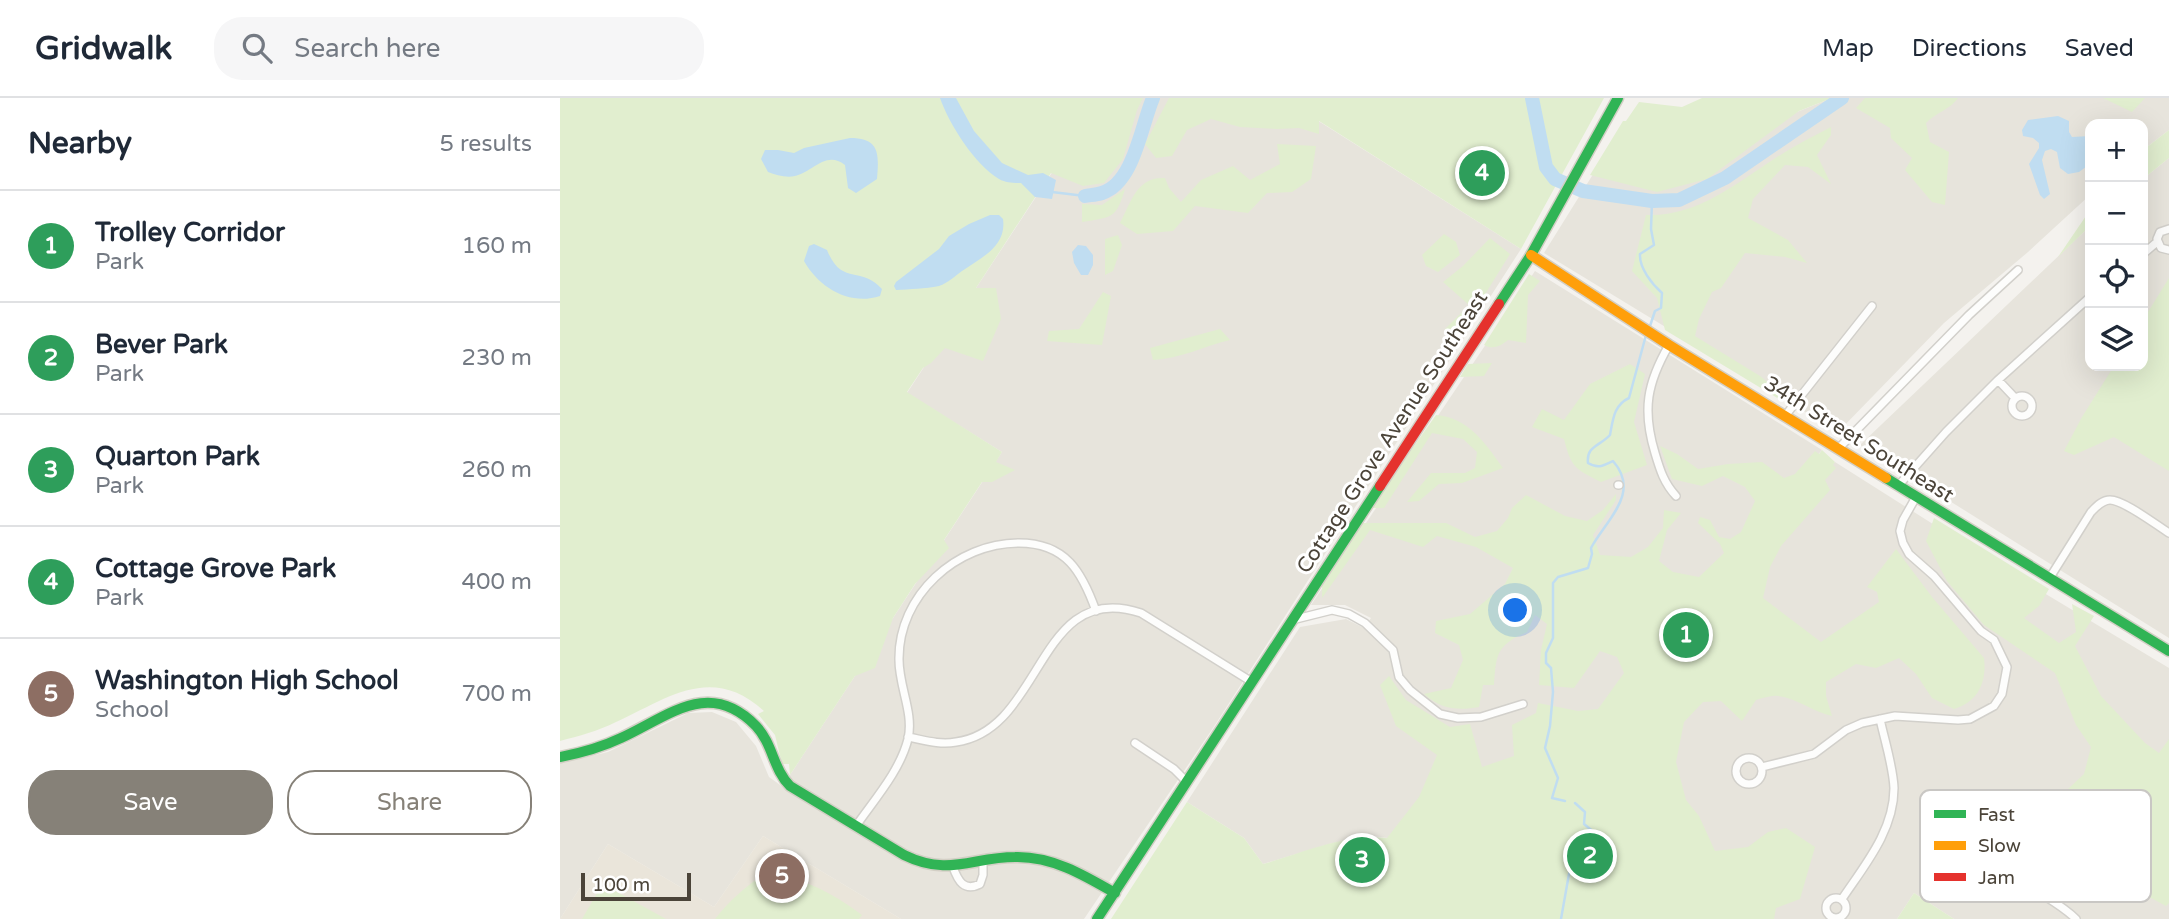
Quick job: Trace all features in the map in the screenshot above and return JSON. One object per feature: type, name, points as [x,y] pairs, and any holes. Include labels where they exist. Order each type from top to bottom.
[{"type":"street","name":"Cottage Grove Avenue Southeast","points":[[1097,919],[1531,256],[1618,98]]},
{"type":"street","points":[[2148,250],[2157,242],[2160,232],[2169,229]]},
{"type":"street","points":[[2157,242],[2161,248],[2169,250]]},
{"type":"street","name":"34th Street Southeast","points":[[1531,256],[1916,498],[2169,651]]},
{"type":"street","points":[[1838,449],[2018,270]]},
{"type":"street","points":[[1898,486],[1998,380],[2085,302]]},
{"type":"street","points":[[1785,416],[1872,306]]},
{"type":"street","points":[[1669,345],[1655,368],[1647,416],[1661,473],[1666,485],[1676,496]]},
{"type":"street","points":[[1998,380],[2015,398]]},
{"type":"street","points":[[1762,767],[1814,754],[1846,730],[1862,723],[1906,716],[1970,719],[1994,706],[2002,694],[2007,667],[1994,640],[1981,631],[1934,576],[1909,554],[1903,543],[1900,531],[1903,520],[1916,498]]},
{"type":"street","points":[[2049,579],[2098,504],[2109,500],[2120,503],[2169,533]]},
{"type":"street","points":[[856,826],[894,769],[908,737],[907,704],[899,659],[902,638],[918,598],[943,569],[975,550],[1006,543],[1037,544],[1052,549],[1078,570],[1096,611]]},
{"type":"street","points":[[908,737],[937,743],[957,742],[980,735],[999,724],[1062,631],[1073,621],[1110,607],[1141,613],[1252,682]]},
{"type":"street","points":[[1292,620],[1332,610],[1349,614],[1365,623],[1392,650],[1399,677],[1410,690],[1440,714],[1458,718],[1481,717],[1523,704]]},
{"type":"street","points":[[560,757],[620,738],[687,704],[711,702],[727,705],[743,714],[757,727],[767,741],[781,778],[909,858],[953,867],[1000,858],[1053,861],[1077,870],[1115,893]]},
{"type":"street","points":[[1842,900],[1876,847],[1890,815],[1894,788],[1880,719]]},
{"type":"street","points":[[1135,743],[1174,769],[1187,782]]},
{"type":"street","points":[[953,867],[964,887],[972,888],[980,884],[984,875],[983,862]]},
{"type":"street","points":[[2050,902],[2076,919]]},
{"type":"shaded area","points":[[1101,98],[1282,98],[1521,249],[1215,725],[1084,919],[901,919],[763,836],[714,907],[608,844],[560,919],[560,763],[608,752],[688,713],[712,712],[736,722],[756,746],[769,777],[790,792],[790,775],[1002,452],[907,393]]},
{"type":"shaded area","points":[[1832,98],[2169,98],[2169,130],[2148,146],[2148,119],[2085,119],[2085,200],[1944,323],[1838,432],[1544,253],[1615,139],[1757,128]]},
{"type":"shaded area","points":[[2169,158],[2169,638],[1860,445],[2085,231],[2085,371],[2148,371],[2148,175]]},
{"type":"shaded area","points":[[1535,271],[1822,450],[1746,541],[1649,665],[1563,801],[1419,842],[1372,836],[1329,844],[1263,864],[1244,838],[1187,802],[1300,627],[1346,619],[1364,628],[1371,618],[1345,605],[1311,605]]},
{"type":"shaded area","points":[[1835,462],[1996,564],[2169,668],[2169,919],[1954,919],[1928,902],[2151,902],[2151,790],[1920,790],[1920,897],[1914,893],[1897,919],[1756,919],[1590,817],[1758,553]]},
{"type":"shaded area","points":[[763,836],[901,919],[560,919],[608,844],[714,907]]},
{"type":"green space","points":[[560,98],[1143,98],[1123,159],[1104,183],[1083,186],[1051,173],[976,288],[996,288],[1001,319],[983,361],[945,348],[923,368],[907,392],[1002,452],[996,462],[1015,470],[992,482],[982,482],[944,540],[949,548],[915,584],[893,618],[875,668],[855,676],[790,775],[789,764],[782,764],[775,735],[758,714],[764,711],[745,697],[726,689],[707,687],[689,690],[602,728],[560,741]]},
{"type":"green space","points":[[1169,98],[1604,98],[1521,249],[1319,121],[1319,134],[1299,128],[1240,127],[1211,119],[1187,130],[1172,156],[1156,158],[1145,144]]},
{"type":"green space","points":[[1702,98],[1832,98],[1799,111],[1707,179],[1657,192],[1590,175],[1623,121],[1626,121],[1639,102],[1682,107]]},
{"type":"green space","points":[[1865,98],[1958,98],[1926,123],[1930,142],[1949,152],[1945,205],[1932,202],[1905,170],[1912,158],[1891,138],[1890,128],[1856,108]]},
{"type":"green space","points":[[2103,98],[2145,98],[2132,112]]},
{"type":"green space","points":[[1831,127],[1831,135],[1817,155],[1831,184],[1808,167],[1785,165],[1753,199],[1748,218],[1788,240],[1807,263],[1785,257],[1745,253],[1721,288],[1712,292],[1699,319],[1695,336],[1760,376],[1786,397],[1779,399],[1665,330],[1657,298],[1632,271],[1646,215],[1681,211],[1714,198],[1788,150]]},
{"type":"green space","points":[[2169,130],[2169,158],[2148,175],[2148,146]]},
{"type":"green space","points":[[1277,144],[1316,146],[1311,179],[1292,192],[1267,193],[1248,213],[1195,206],[1173,231],[1137,234],[1120,223],[1136,192],[1148,181],[1165,178],[1169,188],[1181,202],[1201,180],[1233,166],[1250,180],[1280,164]]},
{"type":"green space","points":[[1125,189],[1115,212],[1106,218],[1082,222],[1082,204],[1102,205]]},
{"type":"green space","points":[[2085,217],[2085,231],[2058,257]]},
{"type":"green space","points":[[1444,234],[1456,242],[1460,255],[1438,272],[1426,266],[1422,255]]},
{"type":"green space","points":[[1118,235],[1122,245],[1113,271],[1105,275],[1105,239]]},
{"type":"green space","points":[[1490,238],[1510,254],[1451,349],[1445,329],[1469,305],[1443,282]]},
{"type":"green space","points":[[1529,274],[1540,281],[1528,295],[1526,343],[1508,340],[1497,347],[1484,345]]},
{"type":"green space","points":[[2169,278],[2169,471],[2114,437],[2074,455],[2064,451],[2111,371],[2148,371],[2148,312]]},
{"type":"green space","points":[[1103,292],[1111,296],[1102,345],[1047,341],[1049,331],[1079,329]]},
{"type":"green space","points":[[1220,329],[1230,340],[1182,355],[1153,360],[1150,348]]},
{"type":"green space","points":[[1492,363],[1484,376],[1460,377],[1468,364]]},
{"type":"green space","points":[[1630,364],[1645,374],[1634,422],[1647,465],[1601,482],[1575,466],[1564,439],[1532,427],[1542,409],[1564,420],[1590,384]]},
{"type":"green space","points":[[1436,415],[1448,417],[1467,426],[1483,441],[1503,468],[1462,483],[1439,484],[1419,501],[1407,502],[1431,473],[1465,473],[1475,468],[1477,452],[1463,439],[1432,433],[1384,508],[1370,508]]},
{"type":"green space","points":[[1660,446],[1698,469],[1762,462],[1784,478],[1795,474],[1815,451],[1819,454],[1822,450],[1835,462],[1833,465],[1836,468],[1825,480],[1830,490],[1781,546],[1770,567],[1763,598],[1821,642],[1879,602],[1877,592],[1867,587],[1896,549],[1932,597],[1984,658],[1984,675],[1979,690],[1969,701],[1954,709],[1932,698],[1916,674],[1899,658],[1876,668],[1856,664],[1826,682],[1826,696],[1832,716],[1792,699],[1776,696],[1756,700],[1742,721],[1721,701],[1703,702],[1684,722],[1676,762],[1686,800],[1699,816],[1715,851],[1748,847],[1768,832],[1786,828],[1815,847],[1800,899],[1776,908],[1774,919],[1111,919],[1187,802],[1244,838],[1263,864],[1340,841],[1387,838],[1419,797],[1437,755],[1396,726],[1380,685],[1389,676],[1406,700],[1450,727],[1470,724],[1482,767],[1514,756],[1512,725],[1536,713],[1538,703],[1578,711],[1598,709],[1624,673],[1617,657],[1600,651],[1574,688],[1539,685],[1541,650],[1547,624],[1535,615],[1527,632],[1509,641],[1500,651],[1494,685],[1483,685],[1479,707],[1450,708],[1424,694],[1451,688],[1463,660],[1459,645],[1435,633],[1436,621],[1470,614],[1505,584],[1513,568],[1476,547],[1437,536],[1423,547],[1370,530],[1322,598],[1322,586],[1361,523],[1446,523],[1475,537],[1497,531],[1508,518],[1512,508],[1526,495],[1565,516],[1587,521],[1603,510],[1616,494],[1616,500],[1593,535],[1600,555],[1631,557],[1648,547],[1663,528],[1664,510],[1681,513],[1667,530],[1659,561],[1673,572],[1699,577],[1724,553],[1720,544],[1698,523],[1700,517],[1710,520],[1719,537],[1730,539],[1741,532],[1755,501],[1745,487],[1723,476],[1702,486],[1672,479]]},
{"type":"green space","points":[[1934,518],[2049,589],[2039,606],[2024,618],[2059,643],[2076,632],[2072,604],[2094,616],[2075,646],[2101,696],[2145,743],[2159,753],[2169,739],[2169,903],[2166,906],[2151,898],[2151,790],[2067,790],[2084,774],[2091,747],[2076,725],[2055,673],[1984,625],[1947,581],[1926,541]]},
{"type":"green space","points":[[764,874],[791,878],[816,887],[862,915],[859,919],[715,919],[726,906]]},
{"type":"green space","points":[[608,887],[666,919],[582,919],[599,890]]},
{"type":"green space","points":[[1914,893],[1920,897],[1920,902],[1928,902],[1954,919],[1897,919]]},
{"type":"water","points":[[940,98],[956,98],[974,131],[1002,163],[1028,175],[1043,173],[1056,180],[1052,199],[1035,197],[1021,183],[1004,181],[990,173],[964,143]]},
{"type":"water","points":[[2058,116],[2069,121],[2072,137],[2085,136],[2085,168],[2079,172],[2068,174],[2060,168],[2057,152],[2051,149],[2045,151],[2042,160],[2050,194],[2044,199],[2040,195],[2029,164],[2039,148],[2039,143],[2033,138],[2023,136],[2022,130],[2028,120]]},
{"type":"water","points":[[850,138],[872,144],[876,149],[878,162],[877,179],[856,193],[848,188],[845,165],[838,161],[826,161],[788,177],[768,172],[761,159],[765,150],[794,153],[804,148]]},
{"type":"water","points":[[990,215],[999,215],[1003,219],[1003,228],[997,244],[984,256],[939,286],[896,290],[896,282],[939,249],[949,236]]},
{"type":"water","points":[[814,244],[827,250],[833,261],[845,272],[874,282],[882,289],[880,296],[858,299],[827,287],[810,271],[804,261],[809,246]]},
{"type":"water","points":[[1078,245],[1086,246],[1093,255],[1093,265],[1088,275],[1081,275],[1074,263],[1072,252]]},
{"type":"waterway","points":[[1085,196],[1102,193],[1122,178],[1135,152],[1153,98]]},
{"type":"waterway","points":[[1532,98],[1546,167],[1555,179],[1583,191],[1652,201],[1679,200],[1725,178],[1842,98]]},
{"type":"waterway","points":[[1052,192],[1085,196]]},
{"type":"waterway","points":[[1649,329],[1655,311],[1661,308],[1662,293],[1647,275],[1640,259],[1640,254],[1654,245],[1651,229],[1652,201]]},
{"type":"waterway","points":[[1565,801],[1552,798],[1558,778],[1545,748],[1553,692],[1551,668],[1546,663],[1546,653],[1553,638],[1553,583],[1558,577],[1588,568],[1591,548],[1623,495],[1621,473],[1613,461],[1595,466],[1588,463],[1588,457],[1591,450],[1610,435],[1617,409],[1629,398],[1646,335]]},
{"type":"waterway","points":[[1561,919],[1569,874],[1578,853],[1598,844],[1595,833],[1584,824],[1585,812],[1575,803]]},
{"type":"traffic: fast","points":[[1499,304],[1531,255],[1618,98]]},
{"type":"traffic: fast","points":[[1886,478],[2169,651]]},
{"type":"traffic: fast","points":[[1097,919],[1380,486]]},
{"type":"traffic: fast","points":[[560,757],[606,744],[689,706],[705,703],[722,705],[739,712],[762,733],[780,772],[790,786],[904,855],[934,865],[1015,857],[1042,860],[1079,873],[1115,893]]},
{"type":"traffic: slow","points":[[1531,255],[1669,345],[1886,478]]},
{"type":"traffic: jam","points":[[1380,486],[1499,304]]},
{"type":"place","name":"Cottage Grove Park","points":[[1482,173]]},
{"type":"place","name":"Trolley Corridor","points":[[1686,635]]},
{"type":"place","name":"Bever Park","points":[[1590,856]]},
{"type":"place","name":"Quarton Park","points":[[1362,860]]},
{"type":"place","name":"Washington High School","points":[[782,876]]}]
